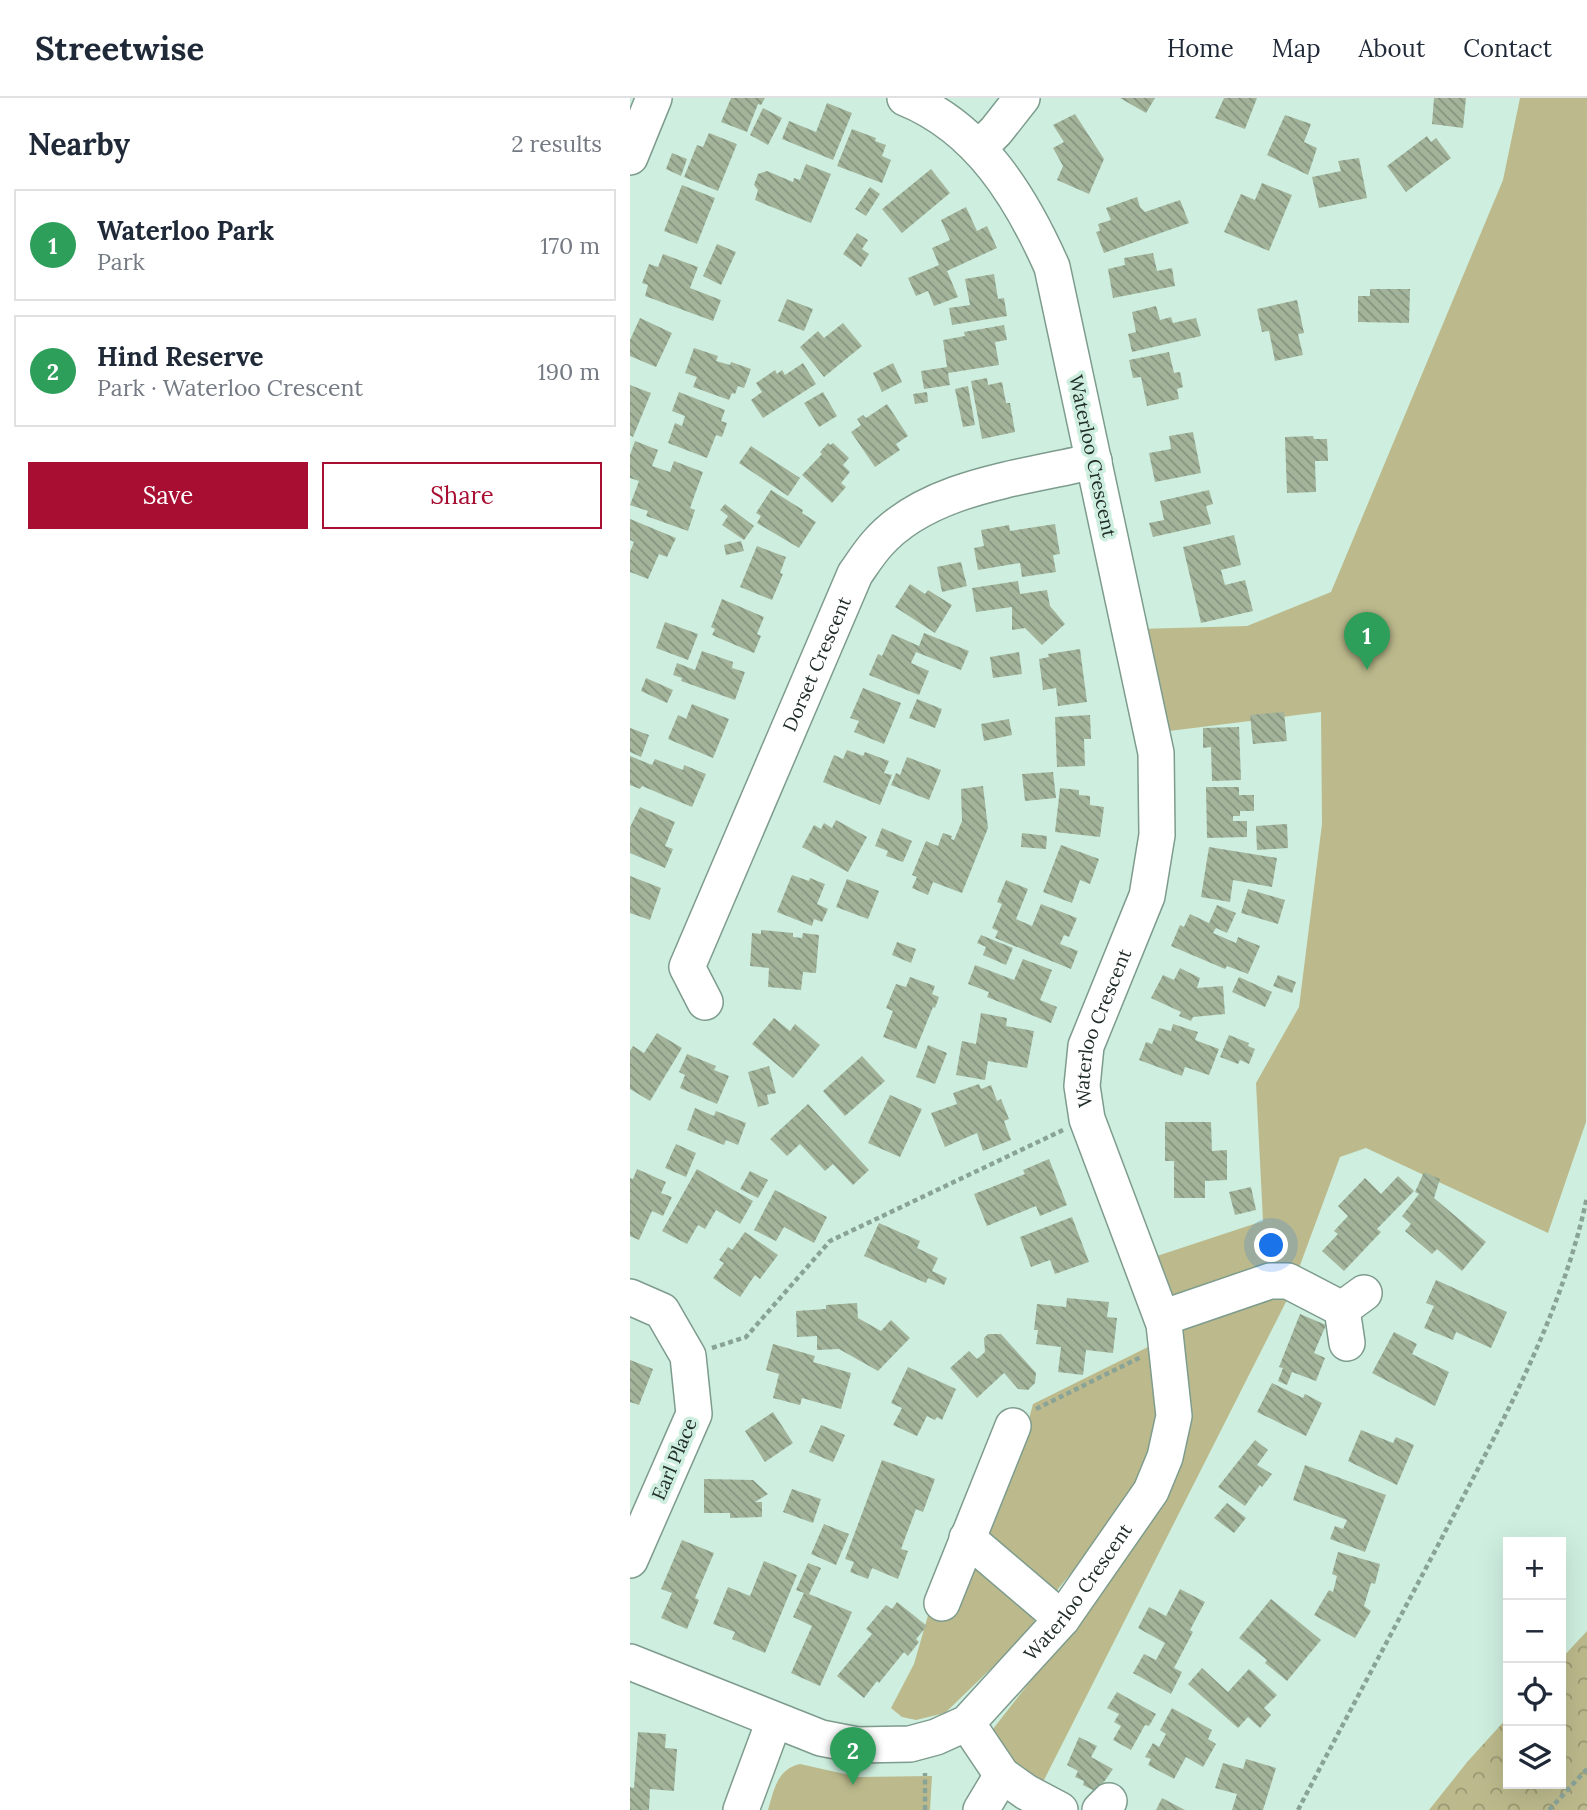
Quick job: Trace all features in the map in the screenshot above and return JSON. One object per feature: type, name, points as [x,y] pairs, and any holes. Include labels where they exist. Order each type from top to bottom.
[{"type":"street","points":[[630,157],[654,98]]},
{"type":"street","name":"Waterloo Crescent","points":[[630,1662],[774,1721],[821,1738],[857,1745],[910,1744],[936,1737],[967,1723],[1062,1619],[1151,1491],[1165,1457],[1174,1416],[1162,1318],[1087,1119],[1082,1086],[1086,1045],[1147,896],[1157,835],[1156,753],[1052,267],[1033,225],[1007,182],[979,148],[918,103],[905,98]]},
{"type":"street","points":[[979,148],[1022,98]]},
{"type":"street","name":"Dorset Crescent","points":[[705,1002],[687,967],[855,574],[878,542],[910,517],[949,498],[984,485],[1094,461]]},
{"type":"street","points":[[1162,1318],[1270,1281],[1288,1281],[1353,1301],[1347,1343]]},
{"type":"street","name":"Earl Place","points":[[630,1297],[662,1311],[688,1356],[694,1414],[630,1560]]},
{"type":"street","points":[[942,1603],[1013,1426]]},
{"type":"street","points":[[968,1538],[1062,1619]]},
{"type":"street","points":[[741,1810],[774,1721]]},
{"type":"street","points":[[967,1723],[1002,1775],[1026,1792],[1060,1810]]},
{"type":"street","points":[[981,1810],[1002,1775]]},
{"type":"path","points":[[688,1356],[746,1337],[830,1241],[1087,1119]]},
{"type":"path","points":[[1298,1810],[1506,1416],[1552,1312],[1577,1243],[1587,1197]]},
{"type":"path","points":[[1549,1810],[1587,1769]]},
{"type":"path","points":[[925,1773],[925,1810]]},
{"type":"green space","points":[[1520,98],[1587,98],[1586,1122],[1548,1233],[1366,1148],[1340,1157],[1299,1268],[1174,1302],[1157,1256],[1263,1221],[1256,1083],[1299,1007],[1322,824],[1321,712],[1161,732],[1138,629],[1247,626],[1331,592],[1503,180]]},
{"type":"green space","points":[[1290,1294],[1042,1784],[1034,1786],[989,1734],[1069,1632],[1187,1427],[1186,1359],[1181,1318]]},
{"type":"green space","points":[[1150,1346],[1156,1418],[1149,1461],[1140,1481],[1113,1521],[1055,1593],[990,1534],[987,1524],[1027,1426],[1033,1404]]},
{"type":"green space","points":[[975,1565],[1034,1616],[1034,1627],[945,1713],[916,1720],[902,1717],[891,1708],[914,1664],[929,1612]]},
{"type":"green space","points":[[1587,1631],[1587,1810],[1429,1810],[1503,1722],[1503,1789],[1566,1789],[1566,1654]]},
{"type":"green space","points":[[800,1764],[858,1777],[932,1776],[930,1810],[768,1810],[781,1775]]},
{"type":"building","points":[[731,98],[765,98],[761,105],[758,104],[747,132],[721,122]]},
{"type":"building","points":[[1120,98],[1155,98],[1146,113]]},
{"type":"building","points":[[1224,98],[1257,98],[1245,129],[1215,118]]},
{"type":"building","points":[[1434,98],[1466,98],[1463,128],[1432,124]]},
{"type":"building","points":[[827,103],[852,113],[833,160],[782,139],[789,121],[816,132]]},
{"type":"building","points":[[763,108],[782,118],[768,145],[750,135]]},
{"type":"building","points":[[1075,114],[1104,159],[1089,194],[1057,180],[1063,166],[1053,148],[1064,142],[1053,125]]},
{"type":"building","points":[[1285,115],[1311,124],[1304,142],[1317,148],[1308,175],[1267,155]]},
{"type":"building","points":[[852,129],[886,145],[882,156],[891,160],[882,183],[837,166]]},
{"type":"building","points":[[709,133],[737,144],[718,191],[684,177],[697,145],[703,147]]},
{"type":"building","points":[[1427,136],[1431,142],[1436,138],[1451,158],[1406,192],[1387,166]]},
{"type":"building","points":[[672,153],[687,159],[681,176],[666,169]]},
{"type":"building","points":[[1359,158],[1367,198],[1319,208],[1312,177],[1341,171],[1338,161]]},
{"type":"building","points":[[806,164],[831,174],[811,223],[755,200],[758,190],[754,185],[758,174],[767,171],[793,182],[794,178],[800,180]]},
{"type":"building","points":[[931,169],[950,193],[902,233],[882,209]]},
{"type":"building","points":[[1262,183],[1292,195],[1269,251],[1224,232],[1241,194],[1255,200]]},
{"type":"building","points":[[682,185],[715,198],[697,244],[664,231]]},
{"type":"building","points":[[870,187],[880,194],[866,216],[855,209]]},
{"type":"building","points":[[1137,197],[1145,212],[1180,200],[1189,223],[1104,253],[1096,232],[1100,231],[1098,224],[1111,220],[1106,208]]},
{"type":"building","points":[[966,207],[977,231],[987,226],[997,248],[947,271],[958,297],[934,306],[928,291],[916,296],[908,278],[939,265],[932,248],[950,240],[941,220]]},
{"type":"building","points":[[857,233],[868,240],[862,249],[869,254],[861,267],[843,254]]},
{"type":"building","points":[[717,244],[736,252],[721,285],[703,276]]},
{"type":"building","points":[[1153,253],[1157,271],[1172,268],[1175,286],[1113,298],[1108,269],[1125,265],[1124,258]]},
{"type":"building","points":[[663,254],[698,267],[690,288],[721,300],[713,321],[645,296],[648,285],[642,283],[649,264],[658,267]]},
{"type":"building","points":[[994,274],[998,299],[1004,298],[1007,316],[952,325],[949,308],[970,305],[965,279]]},
{"type":"building","points":[[1370,289],[1410,289],[1409,323],[1358,322],[1358,296],[1370,296]]},
{"type":"building","points":[[787,299],[813,309],[804,331],[778,321]]},
{"type":"building","points":[[1297,300],[1304,333],[1298,334],[1303,355],[1275,361],[1269,331],[1262,332],[1257,309]]},
{"type":"building","points":[[1156,306],[1160,320],[1171,317],[1173,323],[1196,318],[1201,336],[1132,352],[1128,334],[1136,332],[1132,312]]},
{"type":"building","points":[[640,318],[672,333],[656,367],[630,356],[630,340]]},
{"type":"building","points":[[843,323],[862,346],[824,377],[800,347],[818,331],[824,338]]},
{"type":"building","points":[[1004,325],[1007,340],[995,342],[999,365],[948,373],[950,385],[924,389],[921,371],[947,367],[943,340],[965,336],[964,332]]},
{"type":"building","points":[[694,348],[718,356],[716,361],[730,365],[731,362],[751,369],[744,388],[738,386],[729,400],[693,387],[697,377],[685,373]]},
{"type":"building","points":[[1169,352],[1174,373],[1180,372],[1183,387],[1177,389],[1179,399],[1147,406],[1141,377],[1133,378],[1129,360]]},
{"type":"building","points":[[803,363],[816,384],[763,418],[751,400],[762,392],[756,383],[775,370],[777,374],[782,370],[785,375]]},
{"type":"building","points":[[893,363],[902,382],[882,392],[873,373]]},
{"type":"building","points":[[987,378],[988,385],[1002,382],[1006,403],[1010,403],[1015,432],[982,439],[971,381]]},
{"type":"building","points":[[630,385],[651,393],[633,437],[630,435]]},
{"type":"building","points":[[968,386],[975,425],[963,427],[955,389]]},
{"type":"building","points":[[679,392],[725,410],[721,421],[727,423],[722,437],[716,435],[707,458],[668,443],[675,423],[682,426],[685,416],[672,411]]},
{"type":"building","points":[[823,392],[837,416],[819,427],[804,403]]},
{"type":"building","points":[[927,392],[928,402],[915,404],[913,394]]},
{"type":"building","points":[[887,404],[908,436],[896,444],[900,450],[875,467],[851,432],[861,425],[857,419],[863,415],[866,418]]},
{"type":"building","points":[[1193,432],[1201,473],[1155,482],[1149,453],[1171,449],[1169,436]]},
{"type":"building","points":[[1313,436],[1314,439],[1327,439],[1328,461],[1315,461],[1316,492],[1287,493],[1285,437]]},
{"type":"building","points":[[635,441],[658,450],[652,466],[670,472],[674,461],[703,472],[690,508],[695,510],[688,531],[646,516],[648,511],[630,505],[639,481],[630,478],[630,455]]},
{"type":"building","points":[[828,443],[833,443],[849,458],[843,465],[850,472],[841,483],[846,487],[832,503],[802,475],[822,454],[820,452]]},
{"type":"building","points":[[751,446],[800,478],[788,496],[739,463]]},
{"type":"building","points":[[771,490],[803,510],[802,513],[816,522],[799,548],[757,523],[761,516],[756,513]]},
{"type":"building","points":[[1209,490],[1213,504],[1206,506],[1211,524],[1153,537],[1149,523],[1164,520],[1160,501]]},
{"type":"building","points":[[725,504],[754,526],[744,540],[722,525],[728,516],[720,510]]},
{"type":"building","points":[[630,519],[676,538],[667,557],[659,554],[648,579],[630,572],[630,552],[634,542],[630,540]]},
{"type":"building","points":[[1055,524],[1060,554],[1053,555],[1056,572],[1022,577],[1020,563],[978,570],[974,548],[984,546],[981,530],[1009,525],[1010,531]]},
{"type":"building","points":[[1234,535],[1241,565],[1221,570],[1225,585],[1245,580],[1253,611],[1201,623],[1183,547]]},
{"type":"building","points":[[741,541],[744,551],[726,555],[724,545]]},
{"type":"building","points":[[757,546],[786,557],[780,573],[783,574],[772,600],[740,587]]},
{"type":"building","points":[[961,562],[967,586],[942,592],[937,567]]},
{"type":"building","points":[[1018,581],[1020,594],[1047,590],[1050,606],[1065,624],[1042,645],[1025,628],[1012,630],[1012,607],[976,612],[972,588]]},
{"type":"building","points":[[910,584],[925,594],[928,590],[952,605],[935,633],[895,607]]},
{"type":"building","points":[[722,599],[764,617],[757,634],[761,636],[754,653],[712,635],[715,629],[711,627]]},
{"type":"building","points":[[665,622],[698,634],[688,660],[656,648]]},
{"type":"building","points":[[924,633],[969,651],[961,670],[916,652],[911,663],[929,671],[919,695],[869,675],[878,654],[882,656],[892,634],[919,646]]},
{"type":"building","points":[[1080,649],[1087,702],[1058,706],[1056,688],[1043,690],[1039,659],[1049,657],[1048,654]]},
{"type":"building","points":[[702,651],[733,662],[732,668],[745,672],[735,700],[681,681],[682,678],[673,675],[677,663],[695,670]]},
{"type":"building","points":[[1019,652],[1022,674],[993,678],[990,657]]},
{"type":"building","points":[[646,678],[673,690],[667,703],[641,691]]},
{"type":"building","points":[[863,688],[901,703],[884,744],[854,732],[859,721],[850,718]]},
{"type":"building","points":[[917,699],[942,709],[935,728],[909,718]]},
{"type":"building","points":[[692,704],[729,719],[713,758],[668,739],[678,715],[686,719]]},
{"type":"building","points":[[1284,712],[1287,741],[1253,744],[1250,715]]},
{"type":"building","points":[[1090,715],[1091,739],[1084,739],[1085,766],[1057,767],[1055,717]]},
{"type":"building","points":[[1009,719],[1012,735],[984,741],[981,724]]},
{"type":"building","points":[[1239,727],[1241,780],[1212,781],[1211,747],[1203,748],[1203,728]]},
{"type":"building","points":[[630,728],[649,735],[641,757],[630,752]]},
{"type":"building","points":[[847,750],[863,756],[865,752],[889,761],[884,773],[892,775],[880,805],[823,782],[834,755],[843,759]]},
{"type":"building","points":[[630,756],[652,765],[655,759],[683,770],[684,765],[706,774],[692,807],[642,786],[640,789],[630,785]]},
{"type":"building","points":[[907,757],[941,770],[929,800],[891,785],[896,773],[900,775]]},
{"type":"building","points":[[1053,772],[1056,798],[1025,801],[1022,774]]},
{"type":"building","points":[[983,786],[988,828],[962,893],[933,882],[928,895],[912,888],[917,877],[912,875],[926,841],[938,846],[943,833],[952,836],[951,839],[954,840],[962,821],[961,789]]},
{"type":"building","points":[[1206,787],[1239,787],[1239,795],[1254,795],[1254,811],[1240,811],[1240,816],[1233,816],[1233,821],[1247,821],[1247,837],[1207,838]]},
{"type":"building","points":[[1060,788],[1079,790],[1079,795],[1090,796],[1090,805],[1104,807],[1100,837],[1055,832]]},
{"type":"building","points":[[640,807],[675,822],[665,846],[673,849],[665,868],[630,853],[630,827]]},
{"type":"building","points":[[836,820],[867,837],[848,872],[802,847],[814,825],[821,829],[824,823],[832,828]]},
{"type":"building","points":[[1287,824],[1288,848],[1257,850],[1256,826]]},
{"type":"building","points":[[882,828],[912,841],[903,862],[886,856],[888,851],[875,846]]},
{"type":"building","points":[[1022,833],[1047,836],[1046,849],[1021,847]]},
{"type":"building","points":[[1061,845],[1099,859],[1090,884],[1080,880],[1072,903],[1043,892]]},
{"type":"building","points":[[1209,847],[1277,858],[1272,887],[1233,880],[1230,902],[1201,897]]},
{"type":"building","points":[[792,875],[825,884],[817,904],[828,909],[822,922],[814,919],[812,926],[777,912]]},
{"type":"building","points":[[630,876],[661,888],[650,920],[630,913]]},
{"type":"building","points":[[847,879],[879,891],[868,919],[836,907]]},
{"type":"building","points":[[1006,880],[1028,889],[1016,919],[1032,926],[1041,904],[1077,918],[1069,937],[1064,935],[1060,944],[1078,951],[1071,969],[995,938],[998,931],[992,928],[1002,904],[997,902]]},
{"type":"building","points":[[1248,889],[1285,900],[1278,924],[1241,913]]},
{"type":"building","points":[[1217,905],[1236,913],[1227,933],[1216,928],[1213,933],[1236,943],[1238,937],[1260,946],[1248,974],[1227,966],[1225,969],[1171,946],[1180,925],[1184,927],[1190,914],[1209,923]]},
{"type":"building","points":[[761,930],[793,933],[793,937],[802,938],[803,933],[819,935],[816,973],[803,972],[801,990],[768,987],[769,968],[750,966],[752,933],[761,934]]},
{"type":"building","points":[[981,935],[1013,948],[1006,965],[983,955],[986,947],[977,943]]},
{"type":"building","points":[[897,942],[916,949],[911,963],[892,955]]},
{"type":"building","points":[[1023,959],[1052,970],[1040,1000],[1057,1007],[1051,1023],[987,997],[989,992],[968,984],[975,965],[1014,980]]},
{"type":"building","points":[[1180,968],[1200,978],[1197,988],[1223,986],[1225,1014],[1193,1017],[1191,1021],[1179,1016],[1181,1012],[1151,998],[1163,975],[1174,980]]},
{"type":"building","points":[[1278,975],[1296,982],[1292,993],[1273,986]]},
{"type":"building","points":[[910,977],[935,986],[932,994],[939,997],[916,1049],[883,1037],[893,1011],[886,1008],[896,984],[906,987]]},
{"type":"building","points":[[1239,977],[1272,992],[1265,1007],[1232,992]]},
{"type":"building","points":[[981,1013],[1007,1018],[1006,1026],[1034,1031],[1027,1068],[988,1061],[985,1080],[956,1075],[962,1041],[976,1044]]},
{"type":"building","points":[[774,1018],[790,1031],[795,1024],[820,1045],[793,1078],[752,1044]]},
{"type":"building","points":[[1173,1024],[1198,1032],[1195,1040],[1219,1049],[1209,1075],[1185,1067],[1182,1076],[1139,1060],[1146,1042],[1152,1044],[1159,1028],[1171,1031]]},
{"type":"building","points":[[657,1033],[682,1048],[650,1101],[630,1089],[630,1051],[633,1046],[644,1053]]},
{"type":"building","points":[[1229,1035],[1249,1043],[1248,1046],[1255,1049],[1249,1064],[1240,1060],[1238,1064],[1220,1057]]},
{"type":"building","points":[[928,1045],[947,1053],[935,1084],[916,1077]]},
{"type":"building","points":[[687,1054],[716,1066],[714,1070],[729,1076],[717,1104],[680,1088],[685,1075],[679,1072]]},
{"type":"building","points":[[862,1056],[885,1081],[845,1116],[823,1091]]},
{"type":"building","points":[[769,1066],[776,1093],[767,1095],[769,1104],[758,1107],[748,1072]]},
{"type":"building","points":[[979,1084],[981,1089],[991,1085],[997,1101],[1001,1099],[1009,1119],[1004,1121],[1011,1140],[983,1151],[977,1133],[945,1147],[931,1113],[957,1104],[953,1093]]},
{"type":"building","points":[[890,1095],[922,1109],[900,1157],[868,1143]]},
{"type":"building","points":[[808,1104],[869,1170],[853,1185],[833,1164],[825,1171],[800,1144],[787,1156],[770,1139]]},
{"type":"building","points":[[695,1108],[714,1116],[716,1111],[746,1123],[738,1145],[726,1140],[724,1145],[687,1130]]},
{"type":"building","points":[[1165,1122],[1211,1122],[1212,1151],[1227,1150],[1227,1180],[1205,1181],[1205,1198],[1174,1198],[1174,1161],[1165,1161]]},
{"type":"building","points":[[676,1144],[696,1153],[686,1177],[665,1168]]},
{"type":"building","points":[[1049,1159],[1067,1205],[1040,1216],[1036,1206],[987,1226],[974,1194],[1025,1174],[1023,1170]]},
{"type":"building","points":[[637,1169],[666,1182],[661,1193],[672,1197],[663,1216],[652,1211],[639,1240],[630,1236],[630,1178],[633,1179]]},
{"type":"building","points":[[697,1169],[753,1201],[740,1224],[716,1210],[705,1229],[698,1225],[687,1244],[662,1231]]},
{"type":"building","points":[[750,1171],[768,1180],[758,1198],[740,1189]]},
{"type":"building","points":[[1424,1172],[1440,1179],[1434,1198],[1486,1242],[1462,1271],[1437,1249],[1432,1254],[1405,1231],[1411,1224],[1402,1216],[1419,1194],[1415,1192]]},
{"type":"building","points":[[1398,1176],[1414,1191],[1377,1229],[1381,1232],[1344,1271],[1322,1251],[1338,1234],[1334,1231],[1348,1216],[1338,1206],[1365,1178],[1381,1194]]},
{"type":"building","points":[[1251,1187],[1256,1210],[1235,1215],[1229,1192]]},
{"type":"building","points":[[775,1190],[827,1217],[814,1243],[784,1227],[776,1241],[754,1230]]},
{"type":"building","points":[[1072,1217],[1089,1262],[1055,1274],[1050,1260],[1031,1267],[1020,1237]]},
{"type":"building","points":[[879,1223],[920,1241],[917,1248],[938,1258],[932,1271],[947,1278],[944,1285],[928,1278],[926,1283],[864,1256]]},
{"type":"building","points":[[745,1232],[778,1255],[760,1279],[755,1275],[740,1297],[713,1278],[724,1263],[719,1260],[728,1247],[732,1250]]},
{"type":"building","points":[[1436,1280],[1507,1312],[1491,1348],[1456,1332],[1453,1340],[1424,1328],[1434,1306],[1426,1303]]},
{"type":"building","points":[[1067,1298],[1109,1302],[1107,1317],[1117,1318],[1113,1353],[1086,1350],[1083,1375],[1058,1372],[1061,1347],[1036,1344],[1038,1330],[1034,1330],[1037,1304],[1066,1307]]},
{"type":"building","points":[[857,1303],[858,1318],[881,1331],[891,1320],[910,1338],[878,1371],[839,1349],[817,1350],[817,1336],[797,1337],[796,1311]]},
{"type":"building","points":[[1300,1314],[1326,1325],[1314,1353],[1325,1358],[1316,1381],[1292,1372],[1287,1385],[1278,1381],[1283,1368],[1279,1367]]},
{"type":"building","points":[[1394,1332],[1417,1344],[1412,1354],[1449,1372],[1435,1406],[1372,1373]]},
{"type":"building","points":[[988,1334],[1001,1334],[1036,1373],[1035,1383],[1028,1390],[1018,1389],[1004,1373],[977,1398],[950,1368],[969,1351],[977,1359],[985,1352],[984,1338]]},
{"type":"building","points":[[773,1344],[815,1356],[813,1362],[851,1373],[841,1409],[802,1398],[800,1405],[773,1398],[779,1374],[766,1370]]},
{"type":"building","points":[[630,1360],[653,1369],[639,1405],[630,1402]]},
{"type":"building","points":[[908,1367],[956,1389],[942,1420],[927,1416],[917,1436],[893,1425],[902,1408],[891,1403]]},
{"type":"building","points":[[1272,1383],[1303,1398],[1305,1394],[1322,1403],[1306,1436],[1257,1412]]},
{"type":"building","points":[[773,1412],[793,1443],[765,1462],[745,1431]]},
{"type":"building","points":[[821,1425],[845,1435],[833,1462],[809,1452]]},
{"type":"building","points":[[1361,1430],[1393,1443],[1396,1437],[1414,1445],[1397,1485],[1348,1461]]},
{"type":"building","points":[[1255,1440],[1268,1450],[1257,1465],[1272,1474],[1245,1506],[1218,1487]]},
{"type":"building","points":[[882,1460],[935,1479],[923,1512],[916,1509],[901,1549],[908,1551],[898,1579],[872,1568],[868,1579],[850,1572],[854,1562],[845,1559]]},
{"type":"building","points":[[1305,1465],[1386,1495],[1365,1552],[1330,1539],[1335,1526],[1343,1529],[1347,1520],[1293,1500]]},
{"type":"building","points":[[704,1479],[753,1480],[768,1494],[755,1502],[762,1502],[762,1517],[730,1518],[730,1513],[704,1513]]},
{"type":"building","points":[[792,1489],[821,1499],[813,1523],[783,1512]]},
{"type":"building","points":[[1227,1503],[1246,1518],[1234,1533],[1214,1518]]},
{"type":"building","points":[[824,1524],[849,1534],[836,1565],[811,1554]]},
{"type":"building","points":[[682,1540],[714,1553],[695,1598],[699,1600],[687,1629],[661,1618],[672,1593],[661,1589]]},
{"type":"building","points":[[1338,1552],[1380,1564],[1375,1584],[1371,1583],[1364,1606],[1371,1611],[1355,1638],[1314,1615],[1329,1590],[1333,1592],[1337,1576],[1332,1574]]},
{"type":"building","points":[[764,1561],[797,1575],[765,1653],[732,1639],[735,1632],[713,1624],[728,1587],[750,1596]]},
{"type":"building","points":[[808,1563],[821,1568],[809,1594],[852,1612],[820,1686],[791,1673],[812,1626],[793,1617],[804,1593],[796,1590]]},
{"type":"building","points":[[1180,1589],[1205,1602],[1174,1668],[1182,1672],[1171,1694],[1133,1673],[1144,1654],[1156,1660],[1165,1643],[1138,1628],[1149,1607],[1166,1616]]},
{"type":"building","points":[[1271,1599],[1321,1640],[1287,1681],[1265,1663],[1267,1660],[1239,1638]]},
{"type":"building","points":[[897,1602],[927,1626],[916,1639],[919,1642],[908,1656],[904,1652],[864,1698],[837,1676],[872,1634],[866,1629],[886,1605],[892,1609]]},
{"type":"building","points":[[1202,1668],[1228,1692],[1249,1669],[1277,1695],[1264,1708],[1271,1715],[1260,1728],[1248,1717],[1238,1728],[1188,1684]]},
{"type":"building","points":[[1117,1692],[1156,1714],[1149,1726],[1145,1725],[1131,1750],[1113,1740],[1121,1726],[1114,1722],[1119,1714],[1107,1708]]},
{"type":"building","points":[[1172,1708],[1212,1730],[1208,1739],[1216,1744],[1203,1767],[1186,1757],[1174,1779],[1148,1765],[1151,1759],[1145,1757],[1153,1743],[1159,1747],[1166,1734],[1160,1730]]},
{"type":"building","points":[[638,1732],[666,1734],[665,1748],[677,1749],[674,1791],[650,1789],[649,1810],[630,1810],[630,1787],[634,1788]]},
{"type":"building","points":[[1079,1737],[1097,1746],[1091,1757],[1113,1769],[1097,1792],[1083,1785],[1084,1781],[1075,1777],[1078,1771],[1067,1765]]},
{"type":"building","points":[[1246,1759],[1276,1768],[1263,1810],[1232,1810],[1237,1794],[1215,1788],[1223,1763],[1243,1769]]},
{"type":"building","points":[[1162,1798],[1185,1810],[1156,1810]]},
{"type":"place","name":"Waterloo Park","points":[[1367,670]]},
{"type":"place","name":"Hind Reserve","points":[[853,1785]]}]
